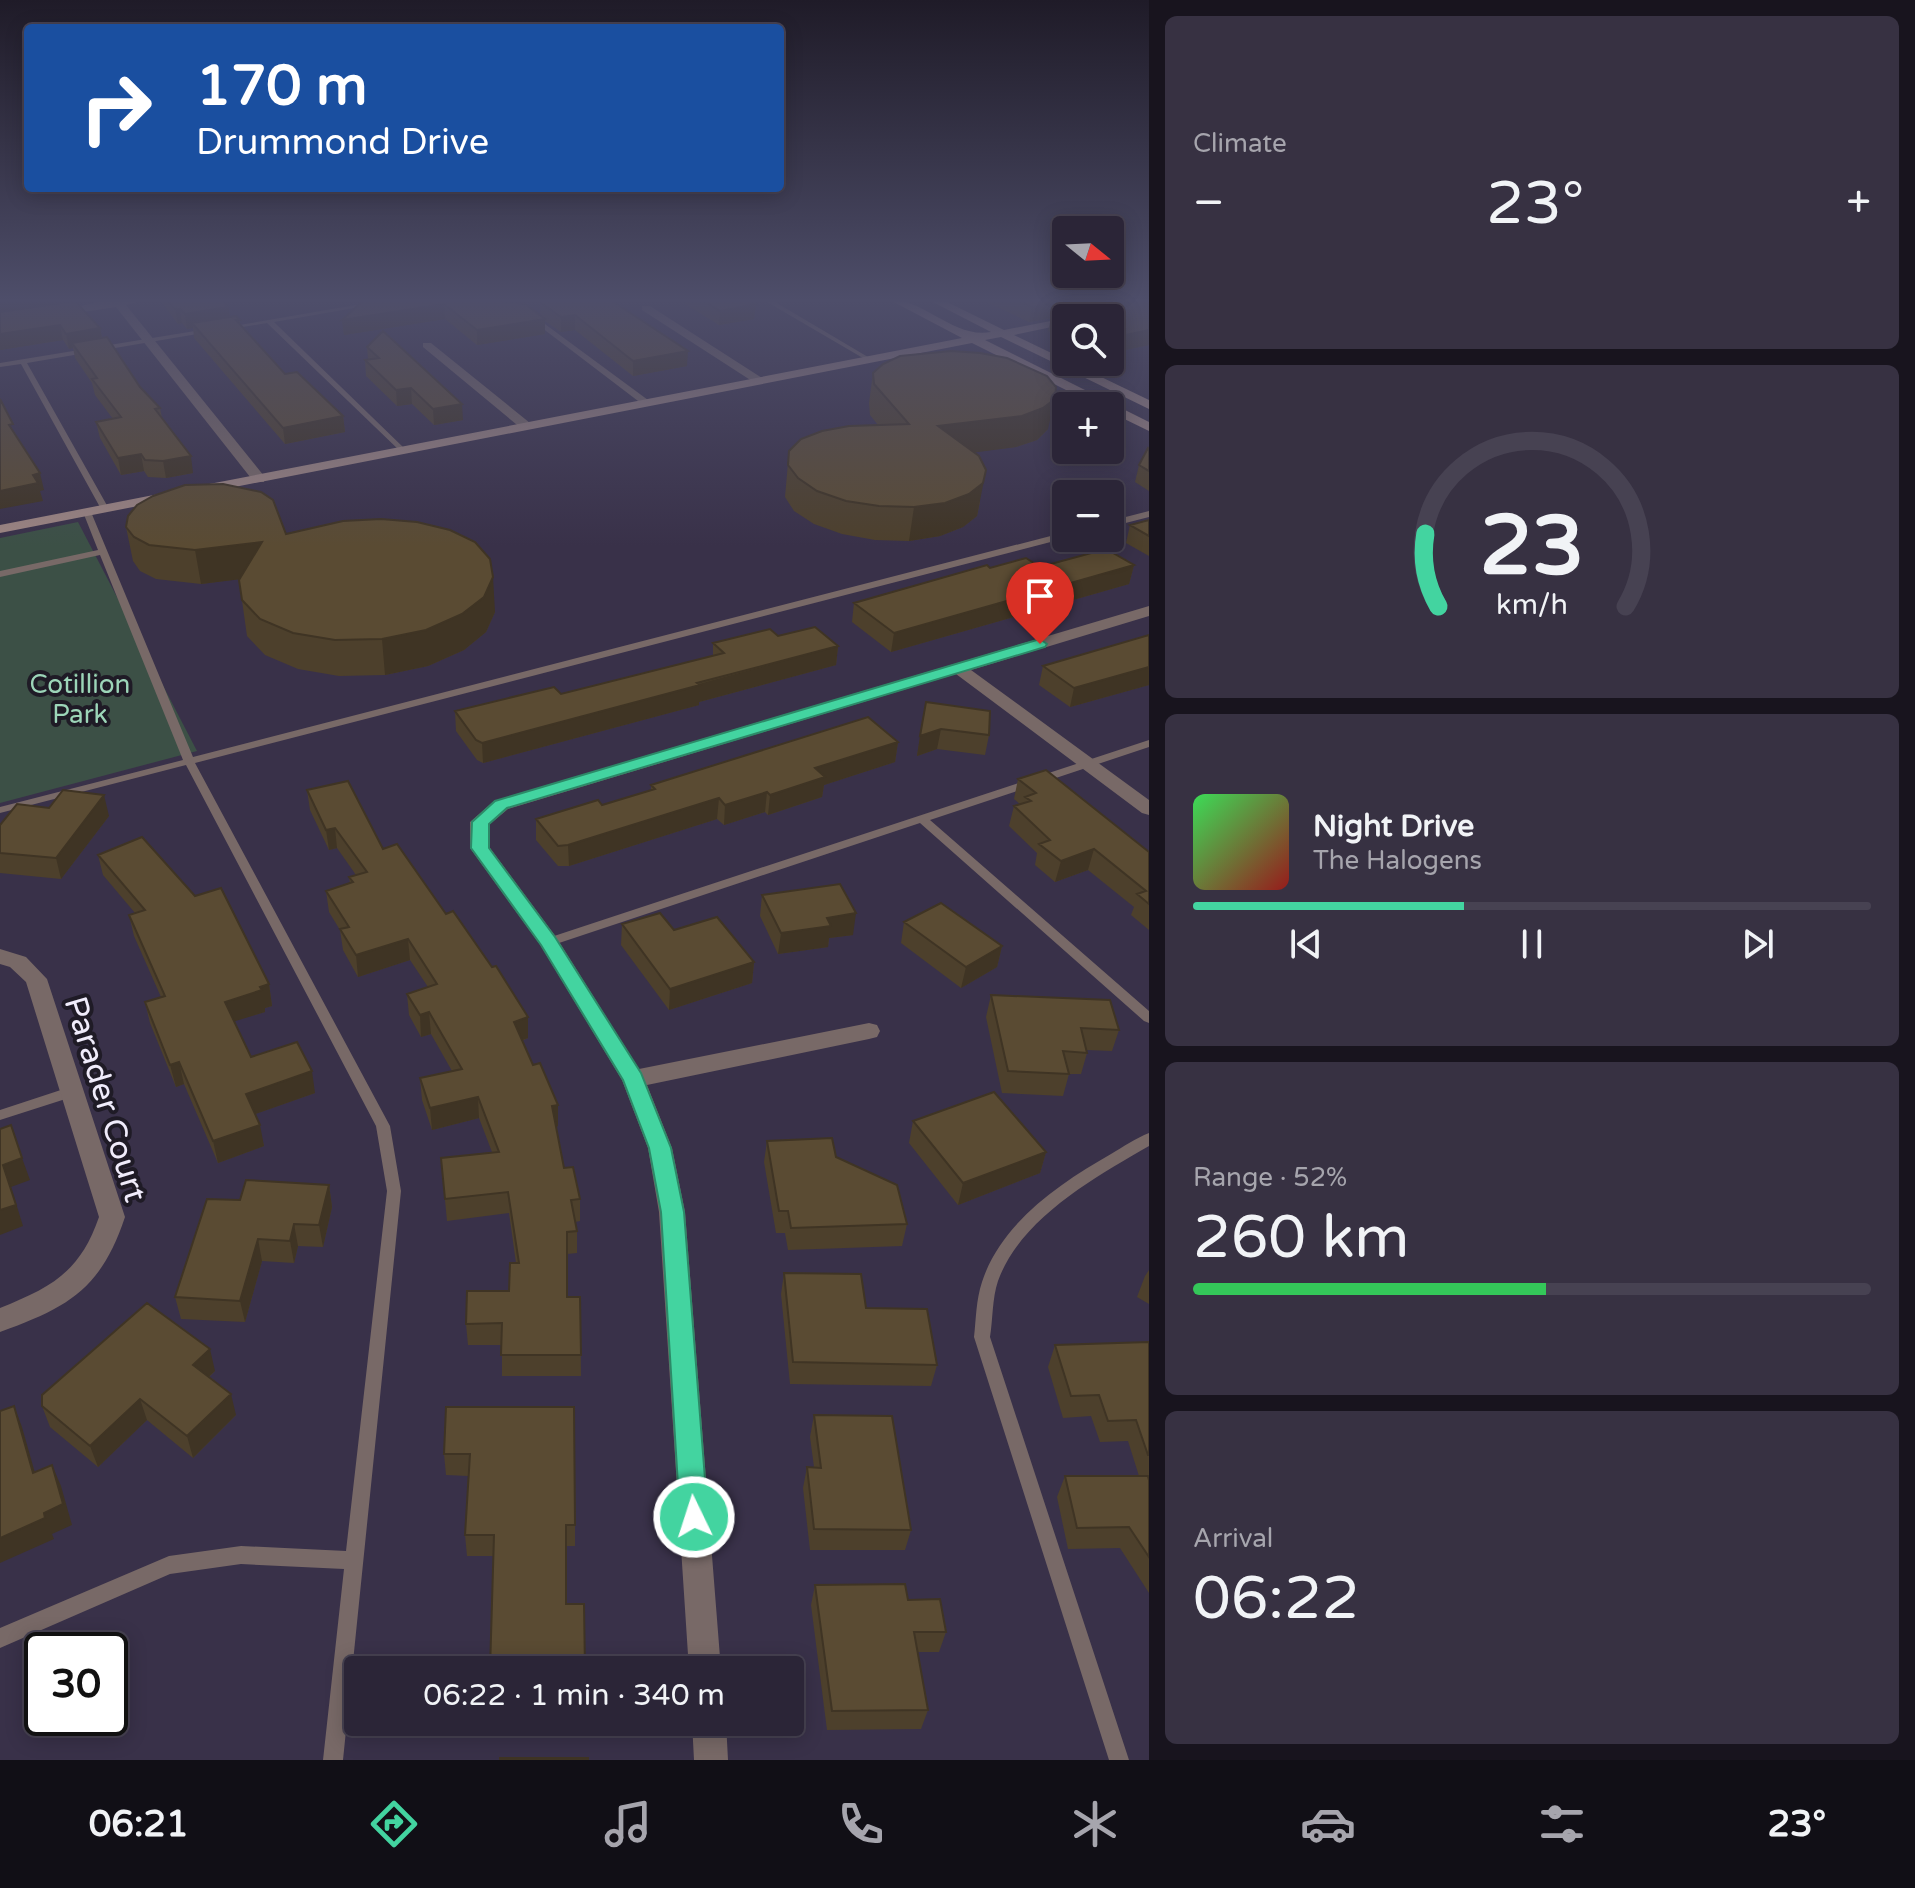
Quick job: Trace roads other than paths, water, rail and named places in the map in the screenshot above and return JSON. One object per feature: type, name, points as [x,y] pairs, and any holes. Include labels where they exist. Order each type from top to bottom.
[{"type":"street","points":[[181,381],[259,479]]},
{"type":"street","points":[[471,381],[526,426]]},
{"type":"street","points":[[197,491],[753,381]]},
{"type":"street","points":[[1058,381],[1079,392]]},
{"type":"street","points":[[1100,381],[1149,405]]},
{"type":"street","points":[[1124,414],[1149,427]]},
{"type":"street","points":[[0,529],[182,494]]},
{"type":"street","points":[[704,1656],[672,1212],[660,1148],[633,1079],[549,942],[480,848],[480,822],[501,805],[1149,611]]},
{"type":"street","points":[[958,668],[1149,809]]},
{"type":"street","name":"Parader Court","points":[[0,956],[18,962],[36,979],[112,1217],[105,1242],[86,1274],[54,1298],[0,1320]]},
{"type":"street","points":[[633,1079],[869,1031]]},
{"type":"street","points":[[710,1736],[711,1760]]},
{"type":"lane","points":[[34,381],[105,509]]},
{"type":"lane","points":[[331,381],[401,450]]},
{"type":"lane","points":[[617,381],[645,402]]},
{"type":"lane","points":[[87,512],[189,761],[383,1126],[394,1191],[333,1760]]},
{"type":"lane","points":[[1124,520],[1149,514]]},
{"type":"lane","points":[[0,810],[1052,539]]},
{"type":"lane","points":[[0,574],[103,552]]},
{"type":"lane","points":[[549,942],[1149,743]]},
{"type":"lane","points":[[921,818],[1149,1018]]},
{"type":"lane","points":[[0,1115],[73,1091]]},
{"type":"lane","points":[[1119,1760],[982,1337],[990,1278],[1026,1222],[1097,1168],[1149,1139]]},
{"type":"lane","points":[[0,1638],[169,1565],[241,1555],[354,1560]]},
{"type":"park label","name":"Cotillion Park","points":[[80,699]]}]
